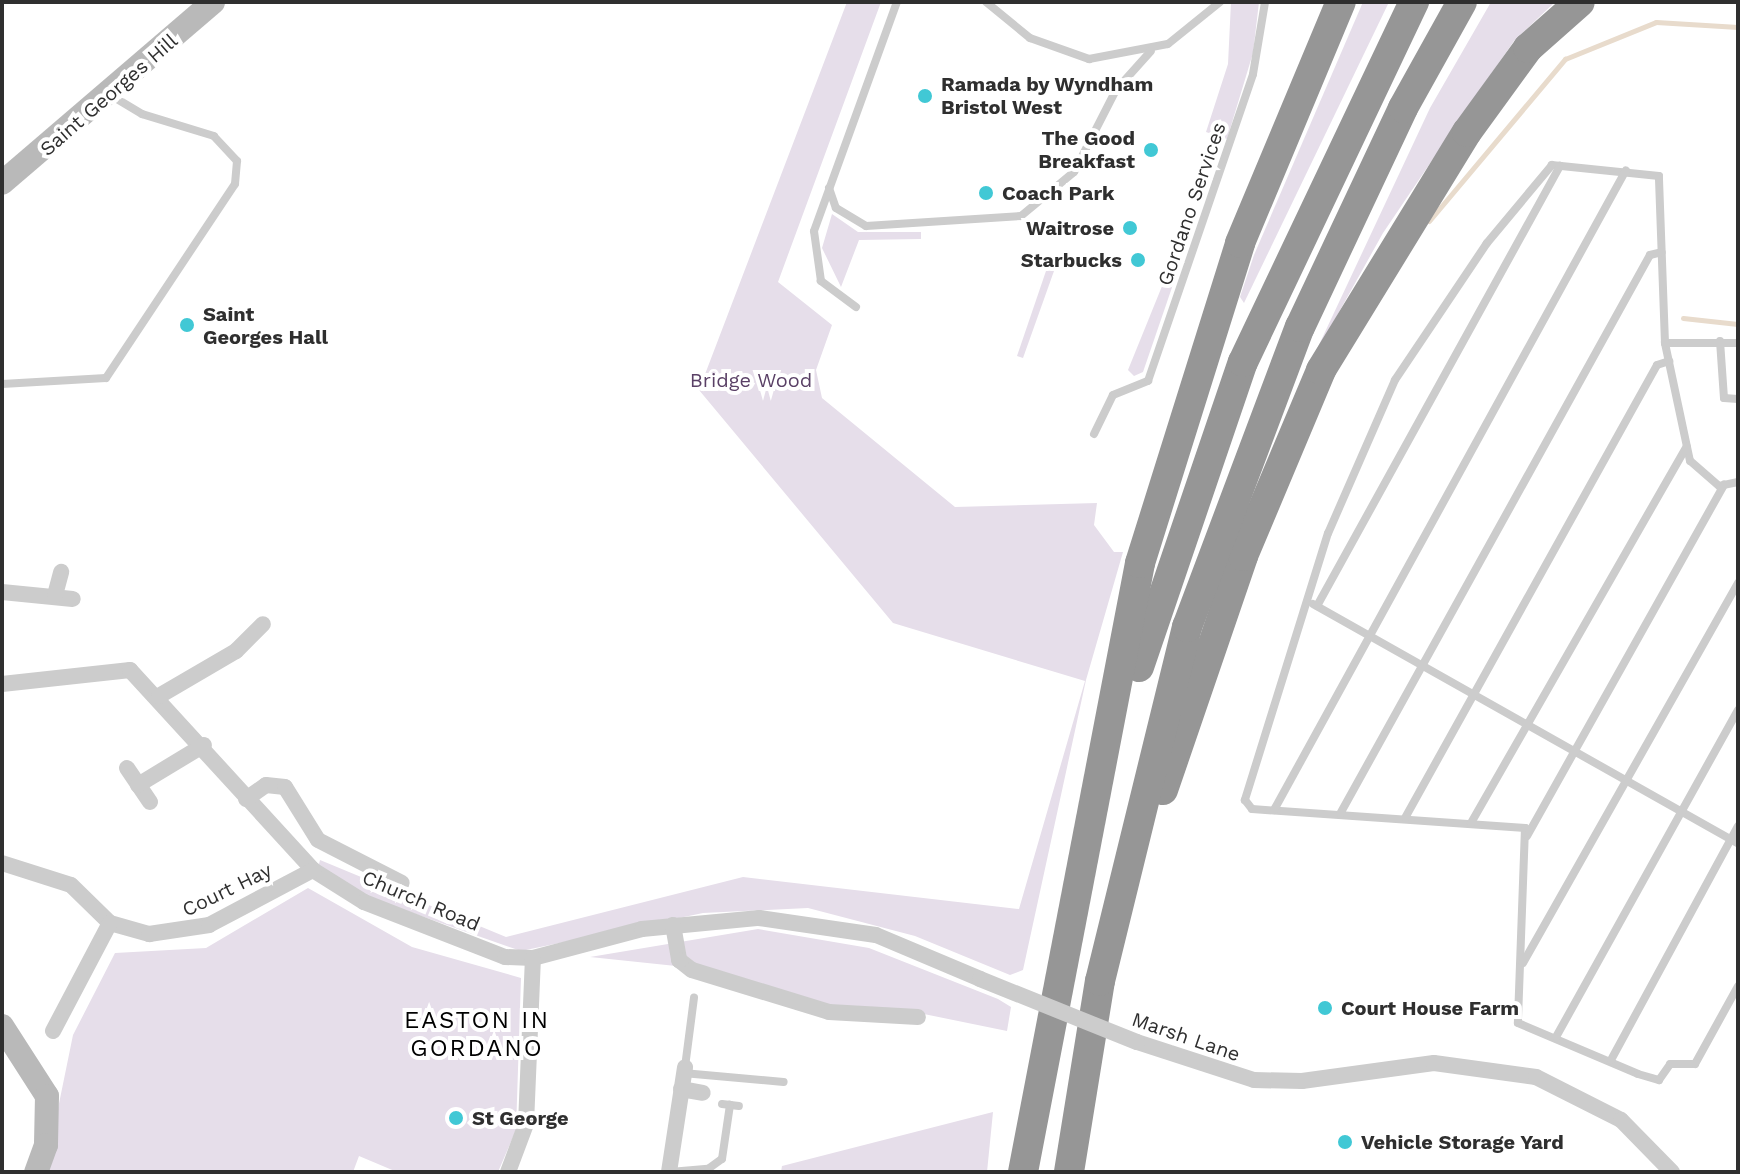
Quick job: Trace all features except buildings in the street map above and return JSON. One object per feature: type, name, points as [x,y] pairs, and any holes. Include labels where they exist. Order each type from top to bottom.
[{"type":"highway","points":[[1023,1172],[1103,783],[1140,563],[1240,243],[1341,2]]},
{"type":"highway","points":[[1103,783],[1183,524],[1243,362],[1414,2]]},
{"type":"highway","points":[[1069,1172],[1100,981],[1187,627],[1261,425],[1355,205],[1462,2]]},
{"type":"highway","points":[[1100,981],[1243,556],[1321,370],[1467,132],[1528,48],[1580,2]]},
{"type":"street","name":"Saint Georges Hill","points":[[2,183],[112,96],[213,2]]},
{"type":"street","points":[[55,595],[61,572]]},
{"type":"street","points":[[2,592],[73,599]]},
{"type":"street","points":[[159,696],[236,651],[263,624]]},
{"type":"street","name":"Church Road","points":[[2,684],[118,666],[159,696],[204,745],[246,799],[313,870],[364,902],[441,934],[505,957],[533,958]]},
{"type":"street","points":[[138,785],[204,745]]},
{"type":"street","points":[[127,768],[150,802]]},
{"type":"street","points":[[246,799],[266,785],[285,787],[318,840],[397,876]]},
{"type":"street","name":"Court Hay","points":[[2,863],[71,885],[110,923],[149,934],[188,933],[313,870]]},
{"type":"street","name":"Marsh Lane","points":[[533,958],[673,925],[759,918],[832,924],[1137,1042],[1254,1080],[1302,1081],[1434,1063],[1536,1077],[1621,1120],[1672,1172]]},
{"type":"street","points":[[53,1031],[110,923]]},
{"type":"street","points":[[673,925],[679,960],[692,970],[829,1012],[918,1017]]},
{"type":"street","points":[[508,1172],[526,1124],[533,958]]},
{"type":"street","points":[[2,1026],[47,1096],[46,1145],[36,1172]]},
{"type":"street","points":[[683,1076],[703,1093]]},
{"type":"street","points":[[669,1172],[683,1076]]},
{"type":"lane","points":[[986,2],[1058,52],[1089,59],[1151,51],[1182,37],[1220,2]]},
{"type":"lane","name":"Gordano Services","points":[[1094,434],[1120,393],[1148,381],[1253,74],[1265,2]]},
{"type":"lane","points":[[856,307],[821,281],[812,254],[829,188],[896,3]]},
{"type":"lane","points":[[829,188],[836,208],[866,226],[1021,216],[1074,172],[1116,90],[1151,51]]},
{"type":"lane","points":[[2,384],[106,378],[235,184],[237,161],[214,136],[142,114],[112,96]]},
{"type":"lane","points":[[1738,482],[1724,485],[1690,461],[1665,343],[1659,176],[1626,170],[1552,165],[1487,243],[1395,380],[1328,533],[1313,604],[1245,800],[1252,809],[1525,828],[1518,1023],[1659,1080],[1670,1064],[1695,1064],[1738,986]]},
{"type":"lane","points":[[1313,604],[1560,166]]},
{"type":"lane","points":[[1274,810],[1626,170]]},
{"type":"lane","points":[[1340,814],[1650,255],[1662,252]]},
{"type":"lane","points":[[1720,341],[1724,398],[1738,399]]},
{"type":"lane","points":[[1665,343],[1738,343]]},
{"type":"lane","points":[[1405,818],[1657,365],[1669,361]]},
{"type":"lane","points":[[1471,823],[1687,446]]},
{"type":"lane","points":[[1527,836],[1577,752],[1724,485]]},
{"type":"lane","points":[[1521,967],[1629,781],[1738,583]]},
{"type":"lane","points":[[1313,604],[1734,841]]},
{"type":"lane","points":[[1556,1037],[1738,710]]},
{"type":"lane","points":[[1611,1060],[1734,841],[1738,826]]},
{"type":"lane","points":[[694,998],[683,1076],[784,1082]]},
{"type":"lane","points":[[669,1172],[708,1169],[722,1159],[730,1105]]},
{"type":"green space","name":"Bridge Wood","points":[[847,2],[881,2],[778,282],[832,325],[816,370],[822,398],[955,507],[1097,503],[1094,525],[1114,552],[1123,552],[1086,680],[1023,970],[1010,975],[915,936],[808,908],[703,913],[521,951],[367,897],[318,868],[320,860],[506,937],[743,877],[1019,909],[1085,681],[893,623],[699,390]]},
{"type":"green space","points":[[1231,2],[1259,2],[1253,53],[1227,139],[1206,132],[1228,64]]},
{"type":"green space","points":[[1363,2],[1389,2],[1244,303],[1240,297],[1254,255]]},
{"type":"green space","points":[[1491,2],[1555,2],[1514,41],[1468,107],[1383,233],[1310,364],[1430,108]]},
{"type":"green space","points":[[832,214],[858,232],[921,232],[921,239],[859,240],[841,287],[822,248]]},
{"type":"green space","points":[[1171,264],[1179,267],[1143,372],[1134,376],[1128,370]]},
{"type":"green space","points":[[1047,268],[1054,271],[1023,358],[1017,356]]},
{"type":"green space","points":[[308,888],[412,947],[521,978],[516,1130],[498,1172],[397,1172],[359,1156],[353,1172],[45,1172],[73,1035],[115,953],[206,948]]},
{"type":"green space","points":[[758,929],[869,948],[998,999],[1011,1007],[1007,1031],[919,1013],[830,1009],[695,968],[590,957]]},
{"type":"green space","points":[[993,1112],[987,1172],[781,1172],[782,1166]]},
{"type":"waterway","points":[[1429,221],[1565,59],[1656,22],[1738,27]]},
{"type":"waterway","points":[[1683,318],[1738,324]]},
{"type":"place","name":"Ramada by Wyndham Bristol West","points":[[925,96]]},
{"type":"place","name":"The Good Breakfast","points":[[1151,150]]},
{"type":"place","name":"Coach Park","points":[[986,193]]},
{"type":"place","name":"Waitrose","points":[[1130,228]]},
{"type":"place","name":"Starbucks","points":[[1138,260]]},
{"type":"place","name":"Saint Georges Hall","points":[[187,325]]},
{"type":"place","name":"Court House Farm","points":[[1325,1008]]},
{"type":"place","name":"St George","points":[[456,1118]]},
{"type":"place","name":"Vehicle Storage Yard","points":[[1345,1142]]},
{"type":"district","name":"EASTON IN GORDANO","points":[[477,1035]]}]
